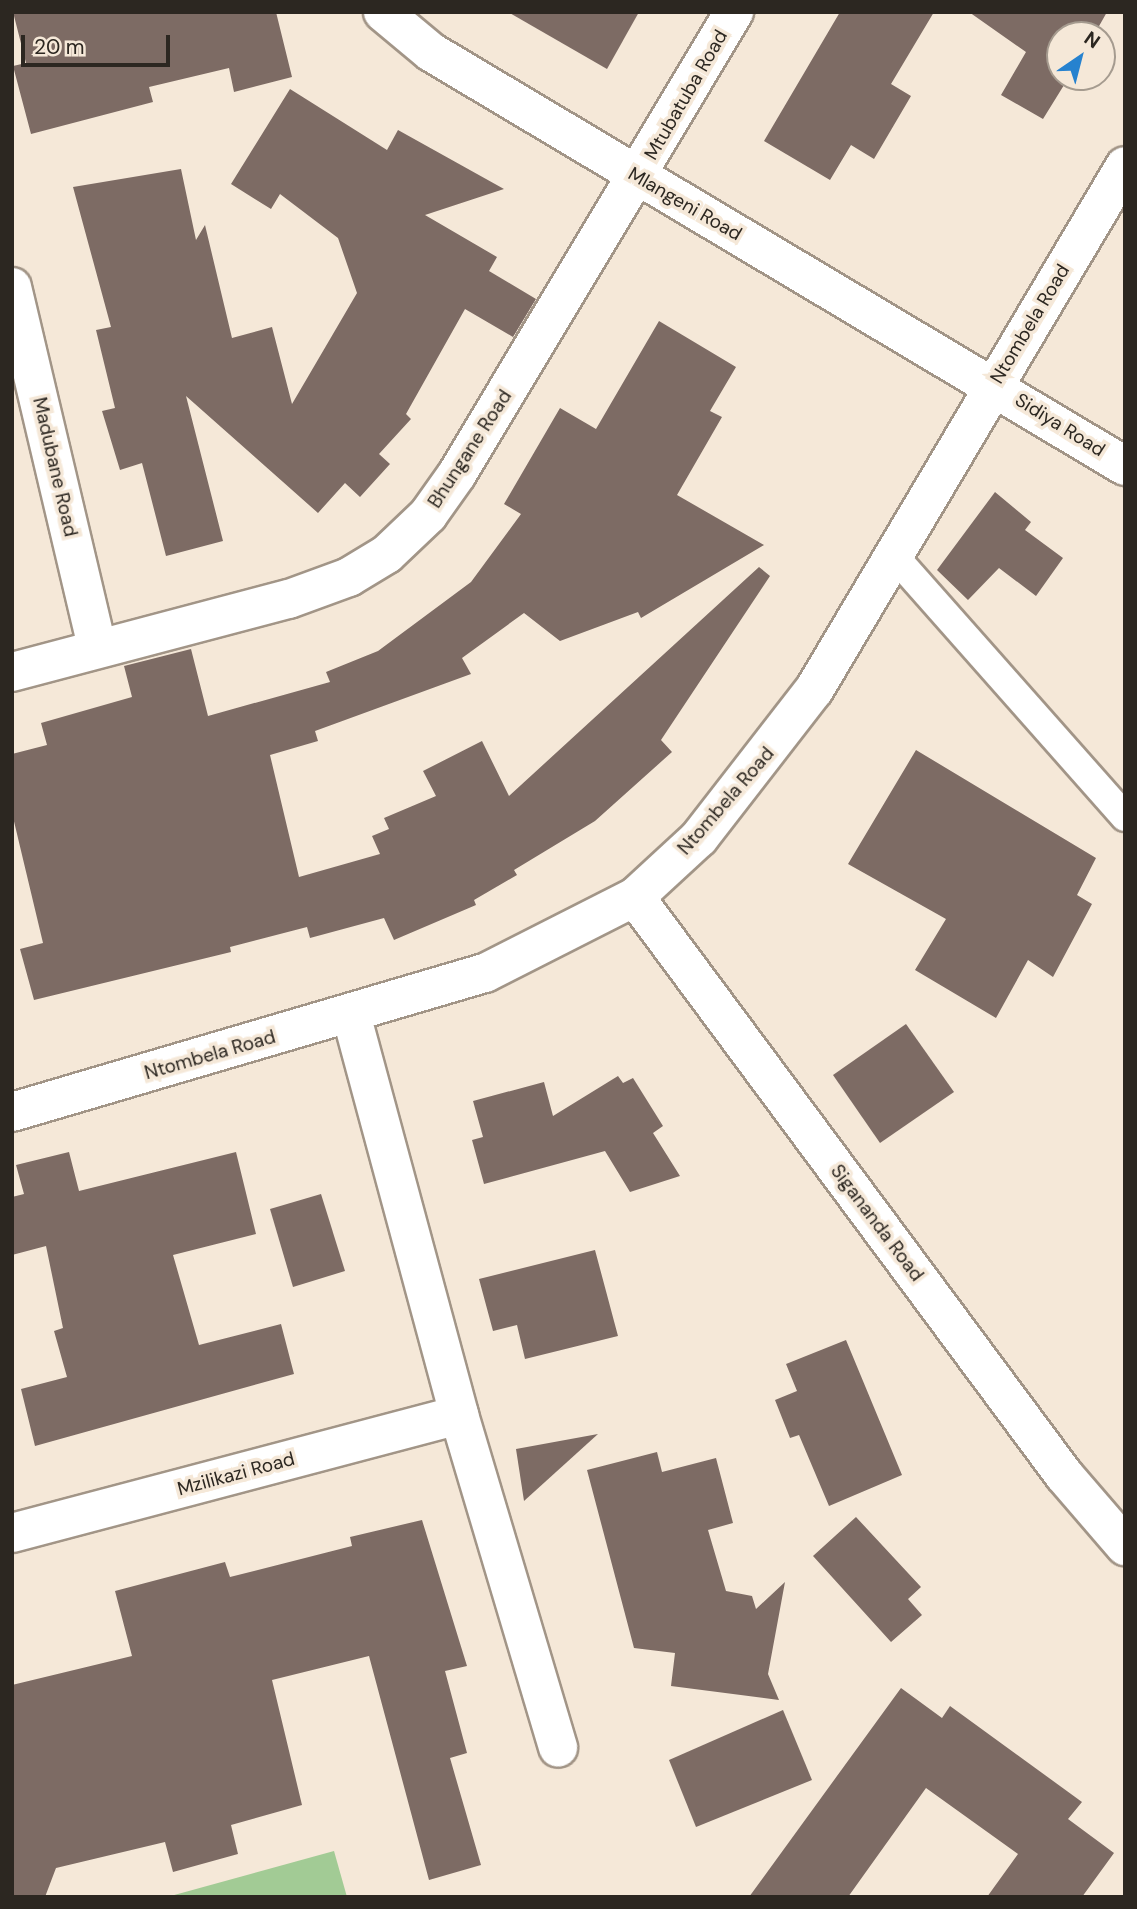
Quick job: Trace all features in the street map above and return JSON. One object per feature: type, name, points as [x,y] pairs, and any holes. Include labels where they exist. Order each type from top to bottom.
[{"type":"street","name":"Mlangeni Road","points":[[383,12],[431,52],[638,178],[995,384]]},
{"type":"street","name":"Mtubatuba Road","points":[[638,178],[734,12]]},
{"type":"street","name":"Ntombela Road","points":[[12,1112],[485,973],[635,897],[699,838],[764,761],[895,557],[1125,166]]},
{"type":"street","name":"Bhungane Road","points":[[12,673],[97,647],[289,599],[349,577],[387,554],[428,515],[457,474],[638,178]]},
{"type":"street","name":"Madubane Road","points":[[12,287],[97,647]]},
{"type":"street","name":"Sidiya Road","points":[[995,384],[1125,466]]},
{"type":"street","name":"Sigananda Road","points":[[635,897],[1064,1475],[1125,1546]]},
{"type":"street","points":[[351,1014],[459,1415],[558,1748]]},
{"type":"street","name":"Mzilikazi Road","points":[[12,1533],[459,1415]]},
{"type":"lane","points":[[895,557],[1125,817]]},
{"type":"green space","points":[[334,1851],[347,1897],[167,1897]]},
{"type":"building","points":[[13,12],[276,12],[292,77],[234,92],[229,68],[149,87],[153,102],[31,134],[13,66],[26,63]]},
{"type":"building","points":[[508,12],[639,12],[607,69]]},
{"type":"building","points":[[840,12],[934,12],[891,84],[911,96],[874,159],[851,145],[830,180],[764,141]]},
{"type":"building","points":[[969,12],[1107,12],[1102,21],[1046,21],[1046,91],[1060,91],[1043,119],[1001,95],[1026,52]]},
{"type":"building","points":[[290,89],[387,150],[398,130],[504,189],[425,215],[497,257],[489,271],[536,299],[513,337],[465,309],[406,414],[411,419],[379,454],[390,464],[360,497],[345,483],[318,513],[186,396],[223,541],[166,556],[142,463],[120,470],[102,411],[115,408],[96,330],[111,327],[73,187],[181,169],[196,240],[205,225],[232,338],[272,327],[292,404],[357,293],[338,238],[280,194],[271,209],[231,184]]},
{"type":"building","points":[[659,321],[736,367],[710,411],[722,417],[677,495],[764,545],[641,618],[638,612],[560,641],[524,613],[462,658],[471,674],[315,731],[318,741],[270,755],[299,877],[380,854],[372,836],[389,829],[384,818],[436,796],[423,771],[482,741],[509,796],[759,567],[770,576],[661,740],[672,752],[595,821],[514,870],[517,875],[474,900],[476,905],[394,940],[384,918],[310,938],[307,927],[230,947],[231,952],[34,1000],[20,949],[43,943],[12,813],[12,754],[47,745],[41,723],[132,697],[124,666],[191,649],[208,716],[330,682],[326,672],[378,651],[471,582],[521,514],[504,504],[560,408],[596,429]]},
{"type":"building","points":[[995,492],[1031,522],[1025,530],[1063,558],[1036,596],[999,568],[968,600],[937,570]]},
{"type":"building","points":[[916,750],[1096,858],[1077,895],[1092,904],[1053,977],[1028,960],[996,1018],[915,970],[946,919],[848,864]]},
{"type":"building","points":[[906,1024],[954,1092],[880,1143],[833,1075]]},
{"type":"building","points":[[618,1076],[623,1083],[633,1078],[663,1126],[653,1133],[680,1176],[630,1192],[605,1151],[484,1184],[472,1140],[483,1137],[473,1101],[544,1082],[553,1116]]},
{"type":"building","points":[[69,1152],[79,1191],[236,1152],[256,1234],[173,1255],[199,1345],[281,1324],[294,1374],[35,1446],[21,1389],[67,1377],[54,1331],[63,1328],[46,1246],[12,1255],[12,1197],[24,1194],[16,1165]]},
{"type":"building","points":[[321,1194],[345,1271],[293,1287],[270,1209]]},
{"type":"building","points":[[595,1250],[618,1336],[525,1359],[517,1325],[493,1331],[479,1279]]},
{"type":"building","points":[[846,1340],[902,1475],[829,1506],[799,1435],[790,1438],[775,1400],[797,1391],[786,1364]]},
{"type":"building","points":[[598,1434],[524,1501],[516,1449]]},
{"type":"building","points":[[657,1452],[662,1472],[716,1458],[733,1523],[708,1530],[726,1591],[752,1596],[756,1609],[785,1582],[768,1674],[779,1700],[671,1686],[675,1653],[634,1648],[587,1470]]},
{"type":"building","points":[[856,1517],[921,1587],[908,1599],[922,1615],[891,1642],[813,1556]]},
{"type":"building","points":[[422,1520],[467,1666],[445,1671],[467,1753],[450,1758],[481,1865],[429,1880],[369,1656],[272,1680],[302,1805],[231,1825],[238,1854],[173,1872],[165,1842],[56,1868],[45,1897],[12,1897],[12,1685],[132,1656],[115,1591],[225,1562],[230,1577],[352,1546],[350,1537]]},
{"type":"building","points":[[901,1688],[942,1718],[950,1706],[1082,1802],[1068,1819],[1114,1853],[1082,1897],[987,1897],[1018,1854],[926,1788],[848,1897],[749,1897]]},
{"type":"building","points":[[783,1710],[812,1780],[696,1827],[669,1760]]}]
